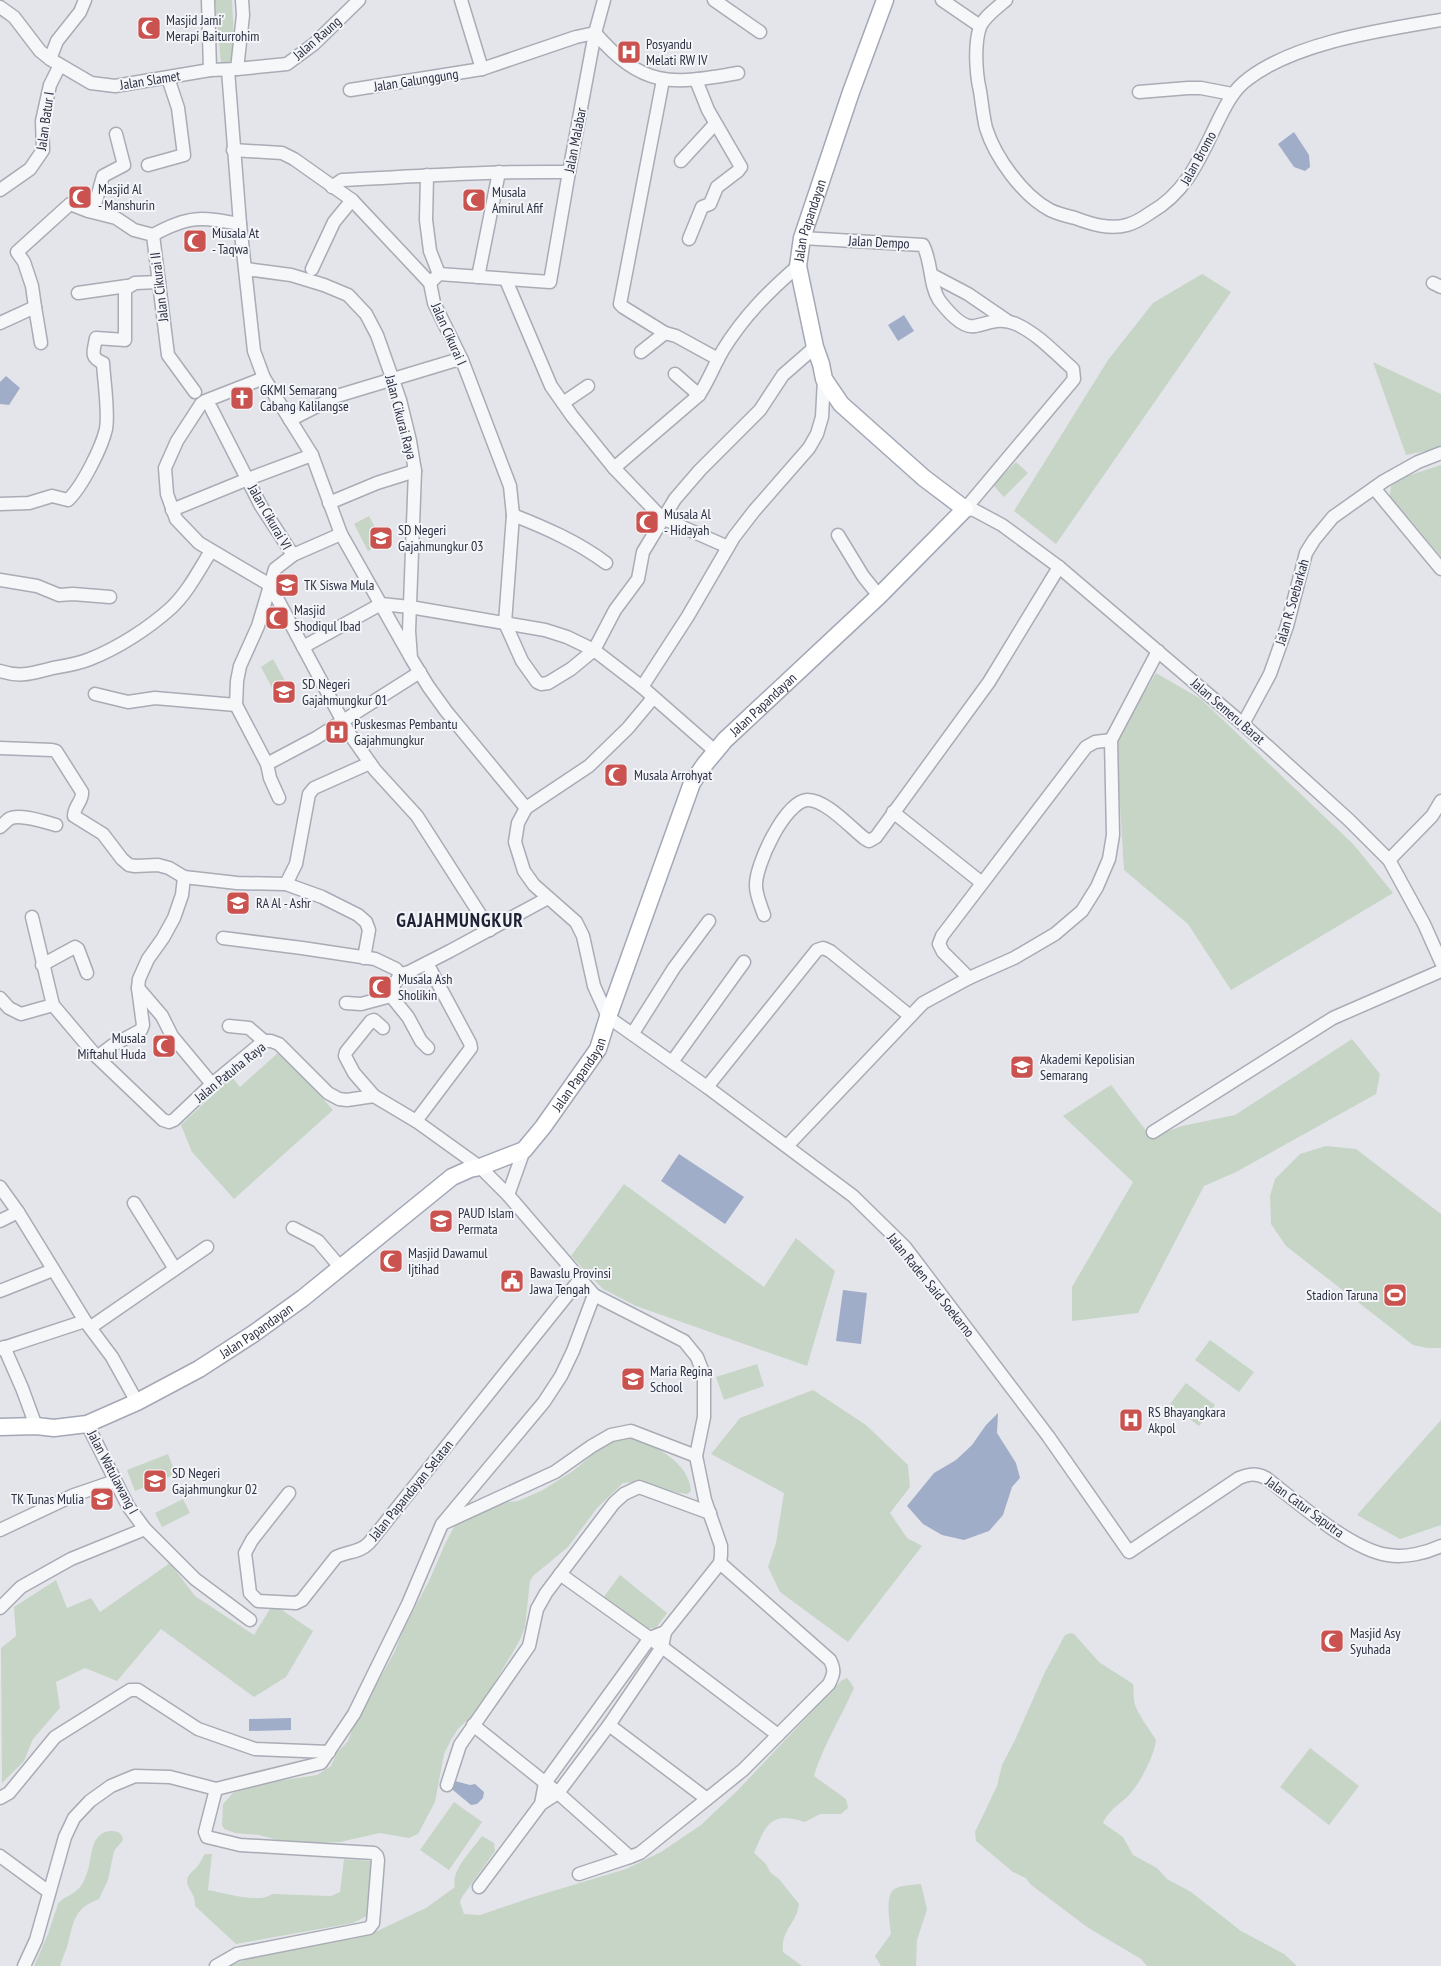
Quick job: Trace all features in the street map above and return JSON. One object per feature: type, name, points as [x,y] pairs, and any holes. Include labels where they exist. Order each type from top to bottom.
[{"type":"main road","name":"Jalan Papandayan","points":[[0,1427],[36,1426],[54,1428],[87,1424],[137,1402],[199,1369],[253,1334],[303,1298],[452,1177],[524,1150],[598,1048],[692,783],[715,751],[879,596],[965,509],[924,478],[840,404],[824,379],[815,347],[798,266],[802,238],[851,92],[885,0]]},
{"type":"street","name":"Jalan Batur I","points":[[0,190],[30,169],[43,150],[42,121],[55,62],[57,41],[80,12],[85,0]]},
{"type":"street","points":[[208,0],[210,70]]},
{"type":"street","name":"Jalan Cikurai Raya","points":[[242,0],[243,15],[229,92],[240,224],[254,351],[264,378],[312,456],[342,534],[411,658],[446,711],[526,808]]},
{"type":"street","name":"Jalan Raung","points":[[210,70],[232,70],[287,64],[314,44],[359,0]]},
{"type":"street","points":[[461,0],[482,69]]},
{"type":"street","name":"Jalan Malabar","points":[[506,280],[549,283],[551,280],[595,33],[604,0]]},
{"type":"street","points":[[714,0],[760,32]]},
{"type":"street","points":[[942,0],[980,26],[1006,0]]},
{"type":"street","name":"Jalan Slamet","points":[[0,7],[14,17],[40,51],[91,83],[115,86],[210,70]]},
{"type":"street","name":"Jalan Bromo","points":[[980,26],[977,76],[986,129],[999,154],[1018,182],[1037,201],[1049,209],[1089,224],[1107,226],[1126,225],[1165,205],[1176,194],[1195,168],[1232,94],[1247,79],[1262,69],[1299,52],[1378,31],[1441,20]]},
{"type":"street","points":[[595,33],[621,60],[645,75],[663,80],[696,80],[738,73]]},
{"type":"street","name":"Jalan Galunggung","points":[[350,90],[482,69],[576,37],[595,33]]},
{"type":"street","points":[[148,165],[184,155],[178,108],[168,78]]},
{"type":"street","points":[[663,80],[620,299],[622,307],[665,333],[676,336],[718,359]]},
{"type":"street","points":[[688,239],[702,207],[711,203],[717,187],[740,168],[715,124],[696,80]]},
{"type":"street","points":[[1138,92],[1194,88],[1232,94]]},
{"type":"street","points":[[680,161],[715,124]]},
{"type":"street","points":[[91,211],[96,202],[103,176],[124,165],[116,134]]},
{"type":"street","name":"Jalan Cikurai I","points":[[233,150],[282,153],[294,159],[352,200],[430,283],[434,302],[462,360],[510,486],[513,515],[505,624]]},
{"type":"street","points":[[332,187],[342,180],[500,172],[569,172]]},
{"type":"street","points":[[478,277],[500,172]]},
{"type":"street","points":[[426,175],[426,220],[430,251],[439,274]]},
{"type":"street","points":[[312,269],[334,222],[352,200]]},
{"type":"street","points":[[41,343],[29,278],[24,262],[17,252],[70,204],[116,218],[134,230],[153,235]]},
{"type":"street","name":"Jalan Cikurai II","points":[[195,392],[168,355],[153,235],[175,223],[192,219],[211,219],[240,224]]},
{"type":"street","name":"Jalan Dempo","points":[[802,238],[922,244],[930,261],[938,299],[961,322],[974,327],[994,320],[1006,320]]},
{"type":"street","points":[[614,468],[699,394],[708,382],[718,359],[759,301],[798,266]]},
{"type":"street","name":"Jalan Cikurai Raya","points":[[246,270],[291,275],[348,295],[366,314],[377,335],[400,400],[415,471],[409,631],[411,658]]},
{"type":"street","points":[[430,283],[439,274],[506,280],[552,386],[614,468],[662,518],[728,547]]},
{"type":"street","points":[[932,275],[968,294],[1006,320]]},
{"type":"street","points":[[78,293],[127,286],[135,283],[159,282]]},
{"type":"street","points":[[0,504],[29,503],[52,496],[68,500],[88,473],[106,428],[102,363],[93,357],[96,338],[125,340],[125,294],[127,286]]},
{"type":"street","points":[[0,323],[35,307]]},
{"type":"street","name":"Jalan Papandayan","points":[[965,509],[1070,384],[1074,374],[1073,369],[1036,336],[1017,324],[1006,320]]},
{"type":"street","points":[[641,352],[665,333]]},
{"type":"street","points":[[505,624],[522,661],[540,684],[548,683],[571,669],[594,650],[614,610],[638,579],[643,552],[675,499],[700,470],[760,410],[783,375],[815,347]]},
{"type":"street","points":[[290,420],[337,396],[392,378],[462,360]]},
{"type":"street","points":[[675,374],[699,394]]},
{"type":"street","points":[[264,378],[201,404],[177,442],[165,468],[165,478],[172,510],[176,519],[189,533],[211,551],[270,585],[343,721],[370,763],[417,816],[490,930]]},
{"type":"street","points":[[642,687],[688,616],[728,547],[754,511],[809,448],[817,434],[822,417],[824,379]]},
{"type":"street","points":[[563,403],[588,386]]},
{"type":"street","name":"Jalan Cikurai VI","points":[[211,408],[261,506],[293,555]]},
{"type":"street","name":"Jalan R. Soebarkah","points":[[1243,724],[1270,674],[1287,626],[1306,553],[1314,540],[1333,517],[1374,488],[1418,462],[1441,453]]},
{"type":"street","name":"Jalan Cikurai VI","points":[[172,510],[248,478],[312,456]]},
{"type":"street","points":[[329,503],[376,483],[415,471]]},
{"type":"street","points":[[1374,488],[1441,569]]},
{"type":"street","name":"Jalan Semeru Barat","points":[[965,509],[974,510],[1002,525],[1059,567],[1243,724],[1349,820],[1388,860],[1424,924],[1441,962]]},
{"type":"street","points":[[513,515],[565,537],[606,563]]},
{"type":"street","points":[[279,798],[270,778],[268,764],[236,705],[235,692],[240,666],[258,626],[276,569],[293,555],[342,534]]},
{"type":"street","points":[[838,535],[863,576],[879,596]]},
{"type":"street","points":[[0,671],[17,676],[38,672],[89,659],[113,648],[172,606],[193,581],[211,551]]},
{"type":"street","points":[[764,915],[756,886],[761,860],[782,821],[798,803],[806,800],[823,804],[870,841],[876,837],[989,682],[1059,567]]},
{"type":"street","points":[[0,580],[37,586],[59,595],[72,594],[110,598]]},
{"type":"street","points":[[303,647],[381,604],[410,607],[545,630],[567,637],[594,650],[642,687],[715,751]]},
{"type":"street","points":[[787,1146],[923,1003],[969,978],[1014,958],[1055,934],[1082,911],[1097,887],[1109,859],[1113,835],[1112,740],[1158,651]]},
{"type":"street","points":[[268,764],[316,738],[420,672]]},
{"type":"street","points":[[95,694],[128,702],[155,698],[236,705]]},
{"type":"street","points":[[608,1016],[594,986],[583,936],[576,922],[534,885],[524,871],[515,842],[518,823],[526,808],[590,766],[628,728],[653,698]]},
{"type":"street","points":[[969,978],[943,952],[939,944],[942,936],[1086,747],[1095,742],[1112,740]]},
{"type":"street","points":[[0,748],[56,751],[82,792],[82,799],[76,807],[74,816],[104,834],[122,859],[129,865],[158,865],[169,868],[184,877],[237,883],[286,884],[322,896],[366,922],[369,930],[364,958]]},
{"type":"street","points":[[286,884],[296,864],[309,794],[314,788],[370,763]]},
{"type":"street","points":[[1388,860],[1432,816],[1441,801]]},
{"type":"street","points":[[893,812],[982,883]]},
{"type":"street","points":[[0,827],[15,817],[56,825]]},
{"type":"street","points":[[97,1057],[113,1045],[141,1030],[143,1026],[138,988],[141,970],[174,918],[182,895],[184,877]]},
{"type":"street","points":[[428,1048],[421,1041],[408,1017],[391,996],[391,991],[400,974],[427,963],[548,898]]},
{"type":"street","points":[[0,998],[9,1008],[21,1014],[53,1005],[32,917]]},
{"type":"street","points":[[633,1034],[674,968],[710,921]]},
{"type":"street","points":[[222,938],[364,958],[385,963],[396,969],[400,974]]},
{"type":"street","points":[[42,965],[75,947],[78,949],[87,973]]},
{"type":"street","points":[[707,1087],[816,950],[823,948],[830,951],[910,1016]]},
{"type":"street","points":[[672,1062],[744,962]]},
{"type":"street","points":[[416,1121],[471,1048],[427,963]]},
{"type":"street","points":[[1153,1132],[1333,1018],[1441,971]]},
{"type":"street","points":[[138,988],[162,1016],[172,1036],[212,1084]]},
{"type":"street","points":[[346,1003],[361,1004],[391,996]]},
{"type":"street","name":"Jalan Patuha Raya","points":[[53,1005],[97,1057],[163,1120],[169,1122],[174,1120],[212,1084],[264,1041],[278,1044],[328,1093],[339,1099],[347,1100],[374,1096]]},
{"type":"street","name":"Jalan Raden Said Soekarno","points":[[608,1016],[861,1202],[905,1247],[1048,1436],[1129,1552]]},
{"type":"street","points":[[383,1028],[374,1020],[371,1021],[344,1056],[354,1073],[374,1096],[416,1121],[480,1167],[508,1195],[594,1295],[684,1340],[697,1357],[704,1375],[704,1417],[696,1456],[705,1500],[721,1546],[720,1564],[665,1632],[662,1647],[609,1725],[558,1793],[541,1804],[479,1887]]},
{"type":"street","points":[[229,1026],[249,1028],[264,1041]]},
{"type":"street","points":[[508,1195],[524,1150]]},
{"type":"street","points":[[0,1186],[88,1324],[112,1357],[137,1402]]},
{"type":"street","points":[[134,1203],[176,1269]]},
{"type":"street","points":[[0,1221],[18,1212]]},
{"type":"street","points":[[294,1228],[318,1241],[340,1267]]},
{"type":"street","points":[[36,1426],[22,1388],[2,1348],[88,1324],[208,1247]]},
{"type":"street","points":[[0,1291],[53,1270]]},
{"type":"street","name":"Jalan Papandayan Selatan","points":[[289,1493],[252,1540],[245,1553],[250,1592],[258,1601],[296,1604],[302,1600],[336,1557],[344,1553],[363,1549],[369,1543],[581,1278]]},
{"type":"street","points":[[24,1966],[36,1940],[65,1837],[74,1818],[90,1801],[111,1786],[135,1776],[170,1777],[216,1789],[321,1763],[354,1714],[408,1604],[442,1524],[544,1402],[561,1376],[573,1351],[594,1295]]},
{"type":"street","name":"Jalan Watulawang I","points":[[87,1424],[128,1506],[145,1529],[195,1579],[250,1620]]},
{"type":"street","points":[[442,1524],[555,1472],[611,1435],[631,1431],[696,1456]]},
{"type":"street","name":"Jalan Catur Saputra","points":[[1129,1552],[1240,1478],[1258,1474],[1340,1534],[1374,1551],[1402,1556],[1416,1554],[1441,1546]]},
{"type":"street","points":[[0,1530],[74,1495],[115,1481]]},
{"type":"street","points":[[447,1785],[460,1745],[530,1646],[537,1609],[546,1593],[614,1503],[624,1494],[639,1487],[710,1513]]},
{"type":"street","points":[[0,1608],[21,1587],[71,1559],[145,1529]]},
{"type":"street","points":[[579,1874],[640,1853],[743,1770],[829,1684],[833,1676],[834,1669],[830,1660],[720,1564]]},
{"type":"street","points":[[560,1574],[650,1638],[778,1735]]},
{"type":"street","points":[[541,1804],[546,1783],[594,1715],[650,1638],[665,1632]]},
{"type":"street","points":[[0,1798],[9,1793],[55,1737],[130,1690],[138,1690],[198,1729],[256,1749],[329,1752]]},
{"type":"street","points":[[594,1715],[594,1722],[598,1727],[609,1725],[707,1799]]},
{"type":"street","points":[[473,1725],[558,1793],[630,1858]]},
{"type":"street","points":[[216,1789],[205,1832],[207,1837],[212,1840],[240,1846],[374,1853],[378,1860],[373,1923],[369,1928],[237,1954],[216,1966]]},
{"type":"street","points":[[0,1856],[49,1892]]},
{"type":"green space","points":[[215,0],[232,0],[235,62],[221,63]]},
{"type":"green space","points":[[1202,274],[1231,292],[1056,544],[1014,511],[1108,360],[1153,303]]},
{"type":"green space","points":[[1373,362],[1441,394],[1441,448],[1406,455]]},
{"type":"green space","points":[[1016,462],[1028,473],[1004,497],[993,485]]},
{"type":"green space","points":[[1441,465],[1441,557],[1402,510],[1389,502],[1391,486],[1404,477]]},
{"type":"green space","points":[[369,516],[383,543],[368,551],[354,524]]},
{"type":"green space","points":[[273,659],[289,688],[276,695],[261,667]]},
{"type":"green space","points":[[1156,673],[1201,699],[1354,845],[1393,893],[1231,990],[1188,924],[1124,870],[1116,741]]},
{"type":"green space","points":[[1352,1039],[1380,1074],[1376,1094],[1236,1172],[1204,1186],[1138,1313],[1072,1321],[1072,1287],[1133,1182],[1063,1116],[1111,1085],[1151,1137],[1182,1126],[1235,1115]]},
{"type":"green space","points":[[280,1051],[333,1110],[234,1199],[192,1152],[181,1125],[232,1077],[240,1087]]},
{"type":"green space","name":"Stadion Taruna","points":[[1326,1146],[1356,1149],[1441,1214],[1441,1348],[1413,1345],[1286,1246],[1271,1224],[1270,1196],[1275,1179],[1300,1154]]},
{"type":"green space","points":[[624,1184],[764,1287],[796,1238],[835,1271],[807,1366],[636,1306],[603,1289],[571,1256]]},
{"type":"green space","points":[[1210,1340],[1254,1372],[1239,1392],[1195,1360]]},
{"type":"green space","points":[[757,1364],[764,1386],[724,1400],[716,1377]]},
{"type":"green space","points":[[1186,1383],[1215,1405],[1199,1426],[1170,1404]]},
{"type":"green space","points":[[813,1390],[866,1425],[908,1465],[910,1487],[890,1513],[907,1538],[922,1546],[848,1642],[780,1592],[768,1567],[776,1543],[784,1493],[711,1454],[740,1418]]},
{"type":"green space","points":[[1441,1420],[1441,1525],[1400,1539],[1357,1515]]},
{"type":"green space","points":[[632,1436],[660,1450],[678,1463],[689,1481],[691,1491],[687,1494],[640,1483],[623,1483],[597,1508],[568,1547],[533,1576],[530,1581],[525,1627],[520,1640],[479,1709],[458,1729],[451,1740],[444,1754],[435,1802],[418,1834],[409,1838],[380,1833],[340,1842],[314,1843],[285,1842],[259,1835],[235,1833],[224,1829],[222,1825],[223,1804],[233,1793],[265,1783],[317,1775],[331,1766],[337,1753],[348,1741],[355,1723],[395,1651],[403,1630],[429,1581],[455,1525],[467,1518],[509,1502],[518,1501],[543,1490],[573,1471],[602,1447],[616,1439]]},
{"type":"green space","points":[[168,1454],[176,1474],[135,1491],[127,1470]]},
{"type":"green space","points":[[183,1499],[190,1513],[162,1527],[155,1513]]},
{"type":"green space","points":[[170,1563],[195,1596],[254,1635],[273,1604],[313,1631],[286,1677],[254,1697],[161,1629],[117,1681],[85,1668],[56,1682],[60,1708],[33,1739],[24,1761],[2,1783],[1,1648],[16,1636],[14,1607],[56,1580],[67,1608],[91,1598],[100,1612]]},
{"type":"green space","points":[[620,1575],[667,1613],[656,1628],[644,1629],[603,1598]]},
{"type":"green space","points":[[1074,1634],[1099,1662],[1133,1684],[1134,1700],[1137,1709],[1156,1740],[1150,1760],[1138,1783],[1130,1794],[1109,1813],[1103,1823],[1123,1837],[1133,1855],[1157,1868],[1167,1879],[1191,1892],[1241,1931],[1284,1954],[1297,1966],[1147,1966],[1141,1959],[1087,1927],[1030,1884],[1026,1878],[1013,1872],[976,1841],[975,1832],[997,1786],[1002,1765],[1045,1672],[1065,1635]]},
{"type":"green space","points":[[847,1678],[854,1688],[827,1742],[814,1776],[846,1799],[848,1808],[841,1814],[820,1814],[805,1822],[794,1819],[777,1819],[766,1828],[754,1853],[765,1863],[771,1873],[779,1879],[799,1904],[795,1917],[784,1938],[783,1952],[802,1966],[229,1966],[264,1953],[373,1933],[426,1908],[455,1887],[454,1881],[459,1867],[482,1836],[494,1843],[495,1851],[462,1897],[460,1902],[464,1914],[480,1915],[626,1869],[661,1852],[701,1825],[738,1790],[842,1680]]},
{"type":"green space","points":[[1310,1748],[1359,1786],[1329,1825],[1280,1787]]},
{"type":"green space","points":[[454,1802],[482,1822],[449,1870],[420,1850]]},
{"type":"green space","points":[[109,1831],[119,1832],[123,1840],[114,1851],[108,1880],[99,1899],[90,1903],[79,1912],[73,1924],[60,1966],[34,1966],[48,1934],[58,1904],[80,1887],[89,1867],[95,1842],[103,1833]]},
{"type":"green space","points":[[205,1854],[212,1854],[208,1890],[251,1898],[266,1897],[272,1894],[331,1896],[340,1892],[344,1859],[372,1861],[367,1916],[353,1923],[236,1944],[195,1906],[194,1896],[189,1888],[187,1878],[199,1865]]},
{"type":"green space","points":[[921,1884],[927,1909],[917,1940],[916,1966],[881,1966],[875,1956],[891,1934],[889,1899],[891,1894],[893,1890],[899,1887]]},
{"type":"water","points":[[1294,132],[1309,155],[1310,167],[1305,171],[1294,167],[1278,144]]},
{"type":"water","points":[[904,315],[914,331],[898,341],[888,325]]},
{"type":"water","points":[[6,376],[20,388],[9,405],[0,404],[0,382]]},
{"type":"water","points":[[679,1154],[744,1197],[725,1224],[661,1181]]},
{"type":"water","points":[[843,1290],[867,1293],[861,1344],[836,1341]]},
{"type":"water","points":[[998,1413],[997,1433],[1016,1463],[1020,1478],[1012,1487],[1003,1515],[989,1531],[964,1540],[942,1535],[923,1524],[907,1506],[934,1473],[956,1460],[972,1445],[986,1425]]},
{"type":"water","points":[[291,1718],[291,1730],[249,1731],[249,1719]]},
{"type":"water","points":[[455,1781],[470,1785],[475,1784],[484,1792],[483,1798],[477,1804],[471,1805],[453,1790],[451,1786]]},
{"type":"place","name":"Masjid Jami' Merapi Baiturrohim","points":[[149,28]]},
{"type":"place","name":"Posyandu Melati RW IV","points":[[629,52]]},
{"type":"place","name":"Masjid Al - Manshurin","points":[[80,197]]},
{"type":"place","name":"Musala Amirul Afif","points":[[474,200]]},
{"type":"place","name":"Musala At - Taqwa","points":[[195,241]]},
{"type":"place","name":"GKMI Semarang Cabang Kalilangse","points":[[242,398]]},
{"type":"place","name":"Musala Al - Hidayah","points":[[647,522]]},
{"type":"place","name":"SD Negeri Gajahmungkur 03","points":[[381,538]]},
{"type":"place","name":"TK Siswa Mula","points":[[287,585]]},
{"type":"place","name":"Masjid Shodiqul Ibad","points":[[277,618]]},
{"type":"place","name":"SD Negeri Gajahmungkur 01","points":[[284,692]]},
{"type":"place","name":"Puskesmas Pembantu Gajahmungkur","points":[[337,732]]},
{"type":"place","name":"Musala Arrohyat","points":[[616,775]]},
{"type":"place","name":"RA Al - Ashr","points":[[238,903]]},
{"type":"place","name":"Musala Ash Sholikin","points":[[380,987]]},
{"type":"place","name":"Musala Miftahul Huda","points":[[164,1046]]},
{"type":"place","name":"Akademi Kepolisian Semarang","points":[[1022,1067]]},
{"type":"place","name":"PAUD Islam Permata","points":[[441,1221]]},
{"type":"place","name":"Masjid Dawamul Ijtihad","points":[[391,1261]]},
{"type":"place","name":"Bawaslu Provinsi Jawa Tengah","points":[[512,1281]]},
{"type":"place","name":"Stadion Taruna","points":[[1395,1295]]},
{"type":"place","name":"Maria Regina School","points":[[633,1379]]},
{"type":"place","name":"RS Bhayangkara Akpol","points":[[1131,1420]]},
{"type":"place","name":"SD Negeri Gajahmungkur 02","points":[[155,1481]]},
{"type":"place","name":"TK Tunas Mulia","points":[[102,1499]]},
{"type":"place","name":"Masjid Asy Syuhada","points":[[1332,1641]]},
{"type":"district","name":"GAJAHMUNGKUR","points":[[460,920]]}]
